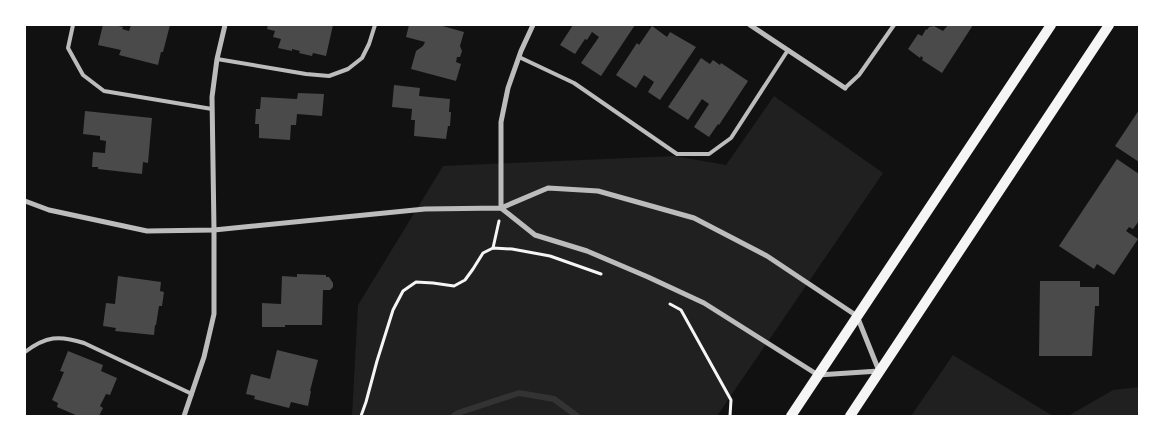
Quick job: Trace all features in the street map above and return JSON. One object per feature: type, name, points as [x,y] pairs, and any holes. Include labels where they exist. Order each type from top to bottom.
[{"type":"main road","points":[[791,416],[1051,25]]},
{"type":"main road","points":[[850,416],[1109,25]]},
{"type":"street","points":[[184,416],[204,357],[214,314],[212,97],[217,59],[225,25]]},
{"type":"street","points":[[501,208],[502,122],[508,88],[533,25]]},
{"type":"street","points":[[750,25],[845,88]]},
{"type":"street","points":[[25,201],[49,210],[147,231],[214,230],[425,209],[501,208],[548,188],[598,192],[694,218],[767,256],[857,316],[880,371],[818,375],[704,303],[648,276],[587,251],[535,235],[501,208]]},
{"type":"lane","points":[[73,25],[68,48],[83,75],[104,91],[212,109]]},
{"type":"lane","points":[[217,59],[329,76],[348,69],[362,58],[375,25]]},
{"type":"lane","points":[[845,88],[859,75],[894,25]]},
{"type":"lane","points":[[519,57],[574,83],[677,154],[709,154],[730,138],[788,50]]},
{"type":"lane","points":[[25,352],[37,343],[52,338],[69,338],[84,343],[192,394]]},
{"type":"path","points":[[493,248],[501,208]]},
{"type":"path","points":[[361,416],[393,310],[403,291],[416,282],[454,286],[464,280],[473,270],[482,253],[493,248],[512,249],[550,256],[606,276]]},
{"type":"path","points":[[667,302],[681,310],[731,400],[730,416]]},
{"type":"shaded area","points":[[774,96],[883,173],[717,416],[352,416],[358,305],[443,166],[674,156],[726,165]]},
{"type":"shaded area","points":[[953,355],[1053,416],[911,416]]},
{"type":"shaded area","points":[[1139,387],[1139,416],[1068,416],[1113,390]]},
{"type":"building","points":[[103,25],[123,27],[122,29],[129,31],[131,25],[170,25],[158,65],[119,55],[121,50],[98,45]]},
{"type":"building","points":[[268,25],[333,25],[326,56],[313,53],[312,56],[292,49],[292,51],[278,48],[281,39],[273,37],[275,31],[267,29]]},
{"type":"building","points":[[409,25],[439,25],[464,32],[460,46],[462,51],[460,57],[457,57],[456,62],[461,64],[456,81],[411,69],[416,51],[425,42],[406,37]]},
{"type":"building","points":[[573,25],[635,25],[601,76],[581,63],[599,37],[592,32],[575,54],[560,45]]},
{"type":"building","points":[[948,25],[973,25],[942,73],[922,60],[921,56],[920,58],[908,49],[918,34],[922,36],[929,27],[934,26],[943,31]]},
{"type":"building","points":[[652,26],[667,37],[670,32],[696,47],[660,100],[648,92],[654,82],[644,75],[636,88],[616,75],[637,43],[639,45]]},
{"type":"building","points":[[701,58],[710,64],[713,60],[720,65],[721,63],[748,81],[709,137],[694,127],[709,104],[702,99],[688,120],[668,107]]},
{"type":"building","points":[[394,85],[420,88],[419,96],[450,99],[450,126],[448,126],[446,139],[414,136],[415,120],[411,120],[412,109],[392,107]]},
{"type":"building","points":[[298,93],[324,94],[322,116],[297,114],[296,125],[291,125],[290,140],[259,138],[259,124],[255,124],[256,109],[260,109],[261,97],[297,99]]},
{"type":"building","points":[[1139,110],[1139,162],[1115,146]]},
{"type":"building","points":[[85,111],[152,118],[148,163],[143,162],[142,174],[92,167],[93,152],[105,153],[106,141],[100,140],[100,136],[83,134]]},
{"type":"building","points":[[1117,159],[1139,174],[1139,221],[1133,229],[1129,227],[1126,231],[1138,239],[1114,275],[1097,264],[1094,269],[1059,246]]},
{"type":"building","points":[[297,274],[326,275],[333,283],[333,287],[330,290],[323,290],[322,325],[262,327],[262,303],[281,304],[282,276],[297,277]]},
{"type":"building","points":[[118,276],[161,282],[160,291],[164,292],[162,306],[159,306],[154,335],[115,331],[116,328],[103,326],[106,303],[115,304]]},
{"type":"building","points":[[1040,281],[1080,281],[1080,287],[1099,287],[1099,306],[1095,306],[1092,356],[1039,356]]},
{"type":"building","points":[[277,350],[318,360],[308,406],[291,402],[289,408],[254,399],[255,396],[246,394],[251,374],[270,379]]},
{"type":"building","points":[[68,351],[103,365],[101,371],[117,378],[110,395],[106,394],[100,406],[103,408],[99,416],[78,416],[57,407],[58,403],[52,400],[64,372],[60,371]]},
{"type":"waterway","points":[[454,416],[519,393],[554,399],[577,416]]}]
